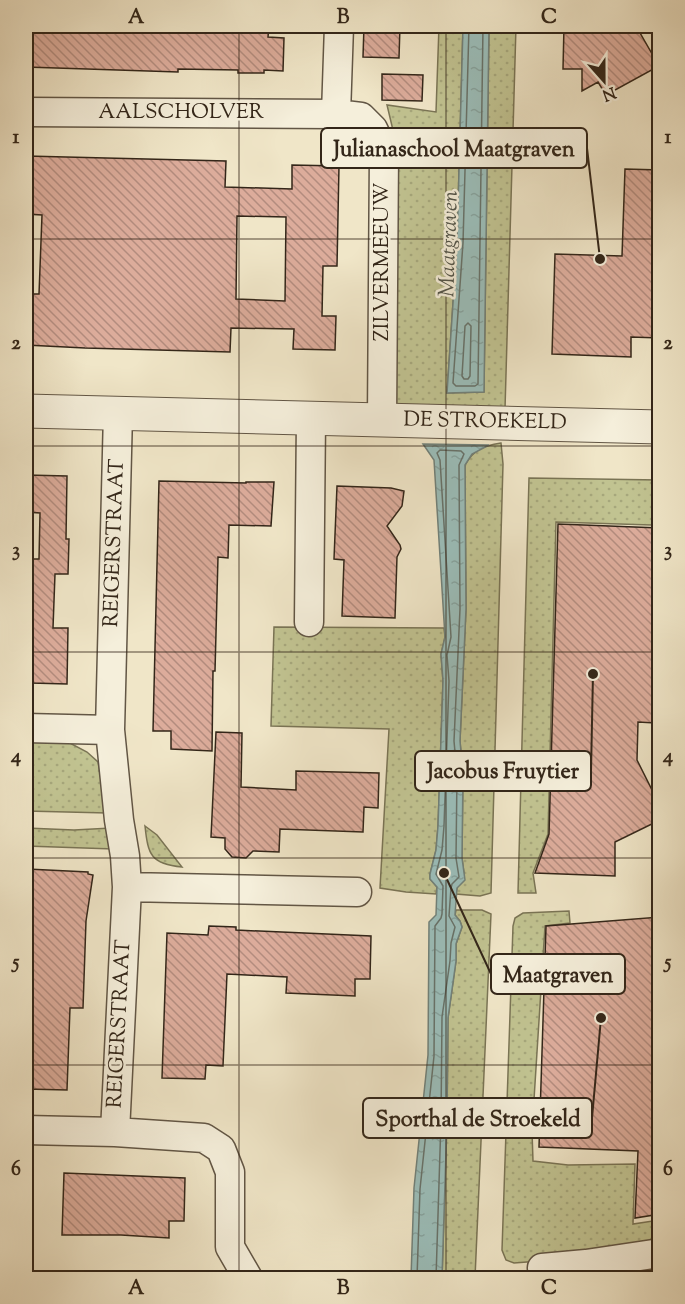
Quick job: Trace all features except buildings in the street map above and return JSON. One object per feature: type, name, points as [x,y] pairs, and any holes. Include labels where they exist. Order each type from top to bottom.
[{"type":"street","points":[[336,114],[339,26]]},
{"type":"street","name":"AALSCHOLVER","points":[[26,112],[336,114]]},
{"type":"street","name":"ZILVERMEEUW","points":[[336,114],[361,117],[373,129],[384,152],[382,420]]},
{"type":"street","name":"DE STROEKELD","points":[[26,411],[660,427]]},
{"type":"street","name":"REIGERSTRAAT","points":[[118,413],[110,730],[128,887],[115,1132],[204,1138],[221,1149],[230,1172],[230,1247],[248,1278]]},
{"type":"street","points":[[309,622],[311,418]]},
{"type":"street","points":[[26,728],[110,730]]},
{"type":"street","points":[[128,887],[357,892]]},
{"type":"street","points":[[26,1130],[115,1132]]},
{"type":"street","points":[[542,1268],[660,1253]]},
{"type":"green space","points":[[439,26],[463,26],[457,243],[447,393],[484,392],[489,26],[516,26],[505,409],[385,405],[396,150],[387,105],[436,112]]},
{"type":"green space","points":[[501,443],[503,464],[491,893],[480,896],[456,894],[464,873],[462,858],[463,774],[460,741],[466,609],[465,465],[480,449]]},
{"type":"green space","points":[[529,478],[659,480],[660,521],[651,525],[556,522],[548,834],[533,873],[536,893],[518,893]]},
{"type":"green space","points":[[274,627],[444,628],[445,637],[441,654],[443,681],[438,826],[436,850],[430,874],[430,879],[437,887],[436,894],[380,888],[389,729],[271,726]]},
{"type":"green space","points":[[26,742],[68,742],[87,752],[98,762],[107,813],[26,811]]},
{"type":"green space","points":[[145,826],[157,835],[182,867],[164,863],[153,856]]},
{"type":"green space","points":[[26,828],[74,830],[111,828],[113,849],[26,846]]},
{"type":"green space","points":[[456,910],[482,910],[491,914],[475,1278],[442,1278],[448,1018],[456,961],[456,944],[462,927],[455,915]]},
{"type":"green space","points":[[569,911],[570,923],[545,926],[532,1131],[533,1161],[568,1165],[635,1164],[633,1224],[659,1220],[659,1245],[553,1260],[514,1263],[506,1260],[502,1250],[513,926],[515,918],[523,913]]},
{"type":"green space","points":[[659,1265],[659,1278],[599,1278],[599,1275]]},
{"type":"water","points":[[463,26],[489,26],[484,392],[447,393],[457,243]]},
{"type":"water","points":[[423,444],[489,445],[472,454],[465,465],[466,609],[460,741],[463,774],[462,858],[465,880],[457,888],[455,915],[462,927],[456,944],[456,961],[448,1018],[442,1278],[411,1278],[414,1188],[428,1055],[429,922],[436,915],[437,887],[430,879],[430,874],[436,850],[438,826],[443,681],[441,654],[445,637],[434,460]]},
{"type":"place","name":"Julianaschool Maatgraven","points":[[600,259]]},
{"type":"place","name":"Jacobus Fruytier","points":[[593,674]]},
{"type":"place","name":"Maatgraven","points":[[444,873]]},
{"type":"place","name":"Sporthal de Stroekeld","points":[[601,1018]]}]
